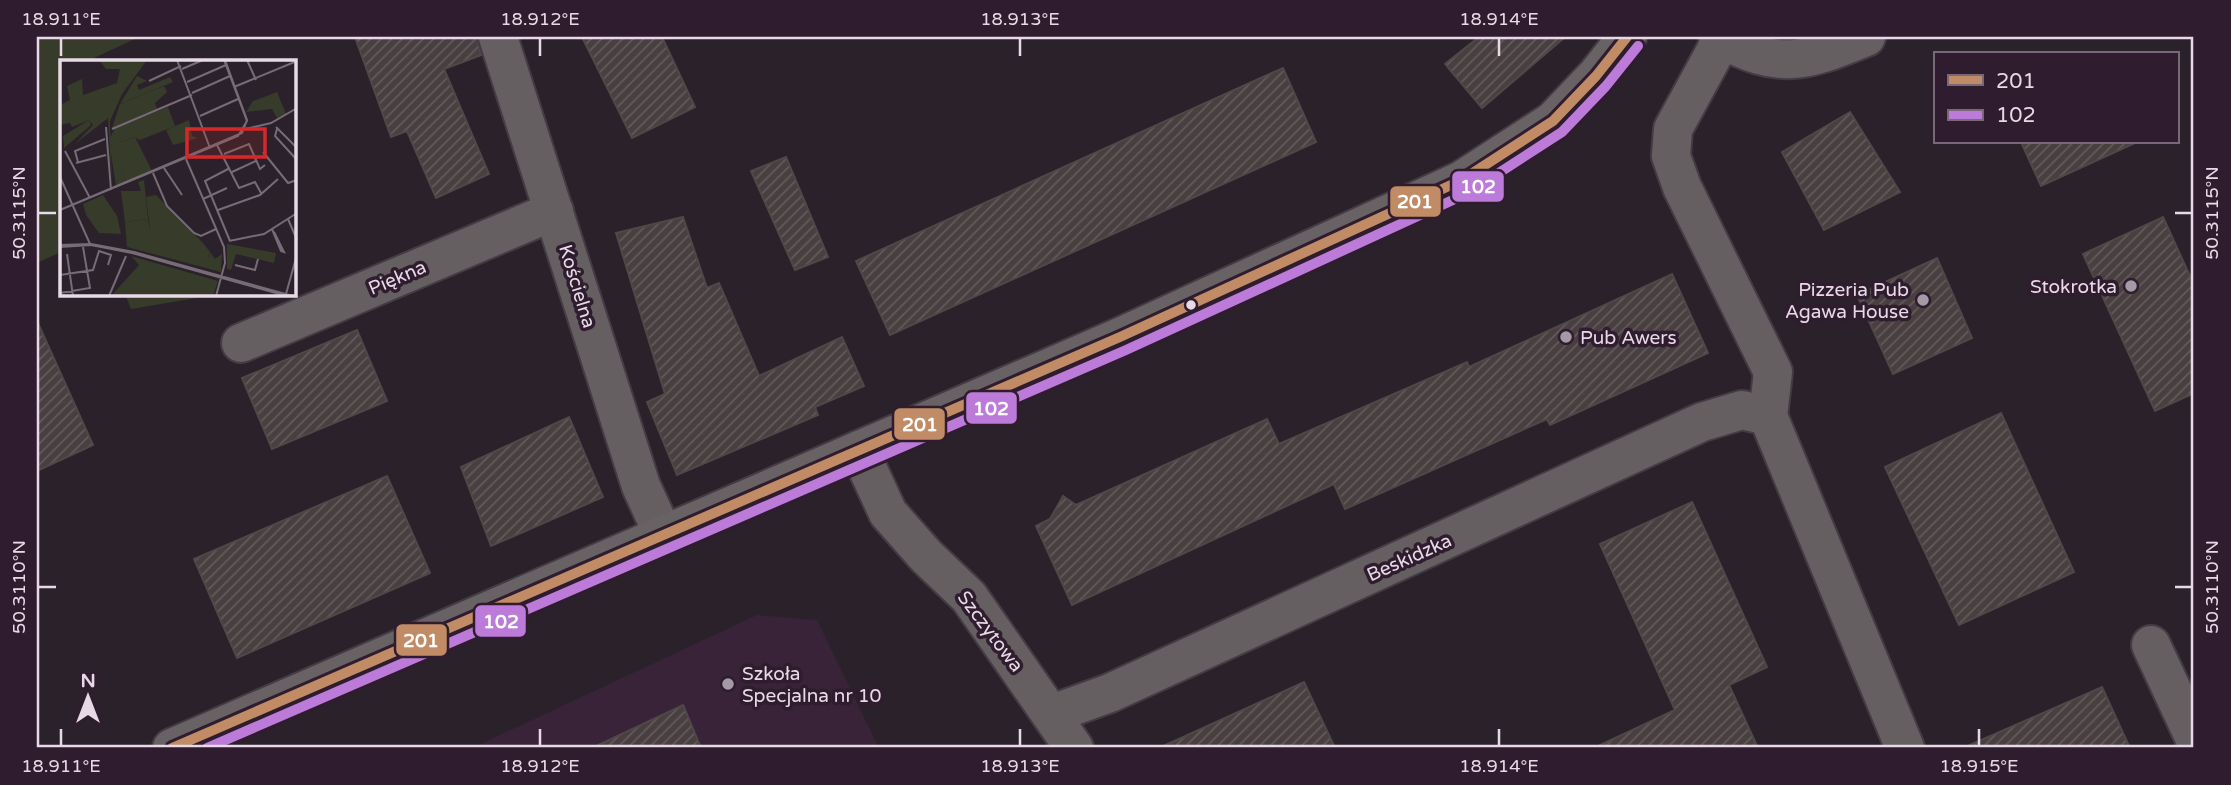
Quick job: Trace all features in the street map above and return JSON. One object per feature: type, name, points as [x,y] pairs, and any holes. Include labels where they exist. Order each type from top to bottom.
[{"type":"street","name":"Kościelna","points":[[498,37],[641,486],[663,534]]},
{"type":"street","points":[[172,748],[1132,332],[1462,180],[1553,121],[1596,76],[1627,37]]},
{"type":"street","points":[[1866,37],[1820,55],[1792,48],[1756,56],[1720,38],[1673,129],[1671,156],[1682,187],[1773,372],[1768,416],[1905,748]]},
{"type":"street","name":"Piękna","points":[[241,343],[554,211]]},
{"type":"street","name":"Beskidzka","points":[[1052,715],[1110,693],[1702,422],[1742,410],[1768,416]]},
{"type":"street","name":"Szczytowa","points":[[859,450],[888,513],[926,556],[969,597],[1074,748]]},
{"type":"street","points":[[2151,645],[2194,737]]},
{"type":"shaded area","name":"Szkoła Specjalna nr 10","points":[[757,615],[817,620],[879,748],[472,748]]},
{"type":"green space","points":[[37,37],[139,37],[95,60],[60,60],[60,252],[37,263]]},
{"type":"green space","points":[[126,296],[202,296],[197,298],[131,309]]},
{"type":"building","points":[[355,37],[477,37],[481,55],[444,69],[489,174],[436,198],[407,131],[391,137]]},
{"type":"building","points":[[582,37],[662,37],[695,107],[632,138]]},
{"type":"building","points":[[1479,37],[1565,37],[1482,108],[1445,64]]},
{"type":"building","points":[[1283,68],[1316,142],[890,335],[856,261]]},
{"type":"building","points":[[1850,112],[1900,192],[1824,230],[1782,152]]},
{"type":"building","points":[[2022,144],[2133,144],[2041,186]]},
{"type":"building","points":[[786,157],[828,257],[795,270],[751,171]]},
{"type":"building","points":[[683,217],[707,288],[719,283],[759,376],[842,337],[864,386],[815,407],[818,415],[677,475],[647,402],[665,394],[616,233]]},
{"type":"building","points":[[2163,217],[2194,285],[2194,393],[2155,411],[2083,254]]},
{"type":"building","points":[[1937,258],[1972,338],[1893,374],[1857,295]]},
{"type":"building","points":[[1672,274],[1708,353],[1550,425],[1547,419],[1345,509],[1334,484],[1072,605],[1036,526],[1050,519],[1063,496],[1076,505],[1267,419],[1279,444],[1467,362],[1469,367]]},
{"type":"building","points":[[37,321],[93,445],[37,471]]},
{"type":"building","points":[[357,330],[387,401],[272,449],[242,378]]},
{"type":"building","points":[[2001,413],[2074,572],[1959,625],[1885,467]]},
{"type":"building","points":[[569,417],[603,497],[491,546],[461,467]]},
{"type":"building","points":[[387,476],[430,573],[237,658],[194,559]]},
{"type":"building","points":[[1692,502],[1767,667],[1729,685],[1758,748],[1594,748],[1675,710],[1600,544]]},
{"type":"building","points":[[1304,682],[1335,748],[1159,748]]},
{"type":"building","points":[[2102,687],[2130,748],[1963,748]]},
{"type":"building","points":[[683,705],[701,748],[592,748]]},
{"type":"transit line","name":"201","points":[[172,748],[1120,337],[1462,180],[1553,121],[1596,76],[1627,37]]},
{"type":"transit line","name":"102","points":[[207,748],[1126,350],[1468,193],[1562,132],[1606,86],[1638,46]]},
{"type":"place","name":"Stokrotka","points":[[2131,286]]},
{"type":"place","name":"Pizzeria Pub Agawa House","points":[[1923,300]]},
{"type":"place","name":"Pub Awers","points":[[1566,337]]},
{"type":"place","name":"Szkoła Specjalna nr 10","points":[[728,684]]}]
